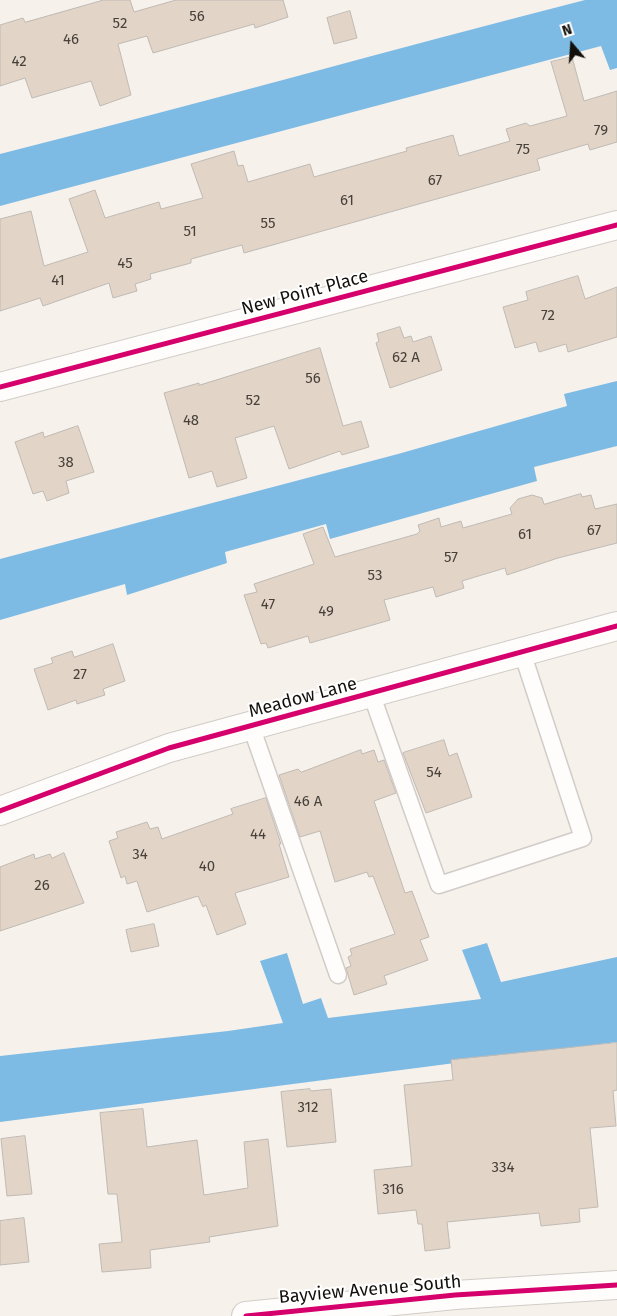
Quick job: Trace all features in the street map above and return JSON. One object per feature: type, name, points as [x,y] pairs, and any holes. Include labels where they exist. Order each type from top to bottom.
[{"type":"street","name":"New Point Place","points":[[0,387],[617,225]]},
{"type":"street","name":"Meadow Lane","points":[[0,811],[169,748],[617,626]]},
{"type":"street","name":"Bayview Avenue South","points":[[246,1316],[454,1306],[617,1285]]},
{"type":"lane","points":[[371,693],[439,885],[583,838],[522,652]]},
{"type":"lane","points":[[251,726],[338,975]]},
{"type":"water","points":[[585,0],[617,0],[617,68],[610,70],[601,46],[0,206],[0,154]]},
{"type":"water","points":[[617,381],[617,446],[534,467],[537,481],[330,539],[326,524],[225,552],[227,563],[127,595],[125,584],[0,620],[0,559],[398,454],[567,406],[564,394]]},
{"type":"water","points":[[487,943],[501,982],[617,957],[617,1042],[0,1122],[0,1056],[228,1031],[283,1023],[260,961],[287,953],[303,1004],[321,998],[328,1018],[481,999],[462,950]]},
{"type":"building","points":[[104,0],[130,0],[134,12],[176,0],[283,0],[288,17],[255,28],[254,24],[153,53],[147,36],[118,44],[131,95],[100,106],[91,81],[32,98],[25,78],[0,86],[0,25],[23,18],[25,22]]},
{"type":"building","points":[[350,11],[357,38],[334,44],[327,18]]},
{"type":"building","points":[[572,57],[584,101],[617,91],[617,142],[590,150],[588,144],[537,159],[540,170],[244,253],[242,245],[191,259],[191,263],[150,274],[151,279],[135,284],[137,291],[113,298],[109,283],[43,306],[40,298],[0,311],[0,219],[31,211],[44,266],[88,252],[69,199],[95,190],[105,218],[159,202],[161,209],[203,198],[191,164],[234,151],[238,166],[243,165],[248,182],[310,164],[314,177],[407,151],[406,148],[453,135],[459,156],[510,141],[506,129],[526,123],[530,126],[567,116],[551,62]]},
{"type":"building","points":[[578,276],[585,299],[617,287],[617,337],[568,352],[566,344],[539,352],[536,342],[515,348],[503,307],[528,300],[526,292]]},
{"type":"building","points":[[400,327],[404,338],[411,336],[413,342],[431,336],[442,370],[390,388],[376,343],[379,341],[377,334]]},
{"type":"building","points":[[320,348],[343,426],[361,421],[369,447],[342,455],[340,451],[289,469],[274,426],[235,438],[247,478],[217,487],[212,471],[189,478],[164,393],[199,383],[199,385]]},
{"type":"building","points":[[78,426],[94,472],[66,481],[69,493],[47,501],[43,491],[33,494],[15,442],[43,432],[44,437]]},
{"type":"building","points":[[581,494],[582,497],[591,495],[595,509],[617,504],[617,543],[558,558],[507,575],[505,568],[462,581],[464,588],[436,597],[433,587],[384,600],[390,620],[310,643],[308,636],[268,648],[266,643],[261,644],[244,595],[257,592],[254,584],[314,564],[303,534],[323,527],[335,557],[417,534],[420,531],[418,525],[439,518],[441,527],[461,521],[463,528],[512,514],[510,508],[518,499],[532,495],[542,498],[544,504]]},
{"type":"building","points":[[113,644],[125,681],[103,689],[105,695],[77,704],[76,700],[48,710],[34,669],[53,663],[51,658],[72,651],[74,657]]},
{"type":"building","points":[[444,740],[449,756],[457,753],[472,797],[426,813],[403,753]]},
{"type":"building","points":[[361,750],[362,754],[374,750],[378,762],[384,760],[396,793],[374,801],[405,893],[412,891],[429,937],[420,940],[428,960],[384,976],[387,984],[354,995],[346,968],[351,966],[348,957],[352,955],[350,949],[395,934],[373,876],[369,877],[367,872],[335,882],[320,831],[300,837],[279,775],[298,769],[301,772]]},
{"type":"building","points":[[266,798],[281,844],[279,844],[289,877],[235,893],[246,924],[217,935],[206,905],[203,907],[198,896],[147,912],[137,881],[127,884],[125,876],[121,878],[109,841],[118,838],[116,832],[147,822],[150,829],[158,827],[162,839],[233,814],[231,809]]},
{"type":"building","points":[[64,853],[84,903],[0,931],[0,867],[34,854],[35,859],[50,854],[52,858]]},
{"type":"building","points":[[154,924],[159,946],[131,952],[126,930]]},
{"type":"building","points":[[617,1043],[617,1090],[613,1091],[616,1126],[590,1128],[598,1207],[579,1209],[580,1222],[541,1226],[539,1213],[447,1222],[450,1248],[425,1251],[422,1224],[418,1224],[416,1210],[378,1214],[374,1170],[412,1166],[404,1085],[453,1080],[451,1060]]},
{"type":"building","points":[[310,1089],[311,1091],[331,1089],[336,1142],[287,1147],[281,1092]]},
{"type":"building","points":[[143,1109],[147,1147],[197,1140],[204,1195],[248,1188],[244,1142],[268,1139],[278,1226],[209,1237],[210,1242],[150,1250],[151,1268],[102,1272],[99,1244],[122,1242],[117,1194],[108,1194],[100,1113]]},
{"type":"building","points":[[25,1136],[32,1194],[7,1196],[1,1139]]},
{"type":"building","points":[[24,1218],[29,1262],[0,1265],[0,1221]]},
{"type":"cycle path","points":[[0,387],[617,225]]},
{"type":"cycle path","points":[[0,811],[169,748],[617,626]]},
{"type":"cycle path","points":[[246,1316],[455,1295],[617,1285]]}]
